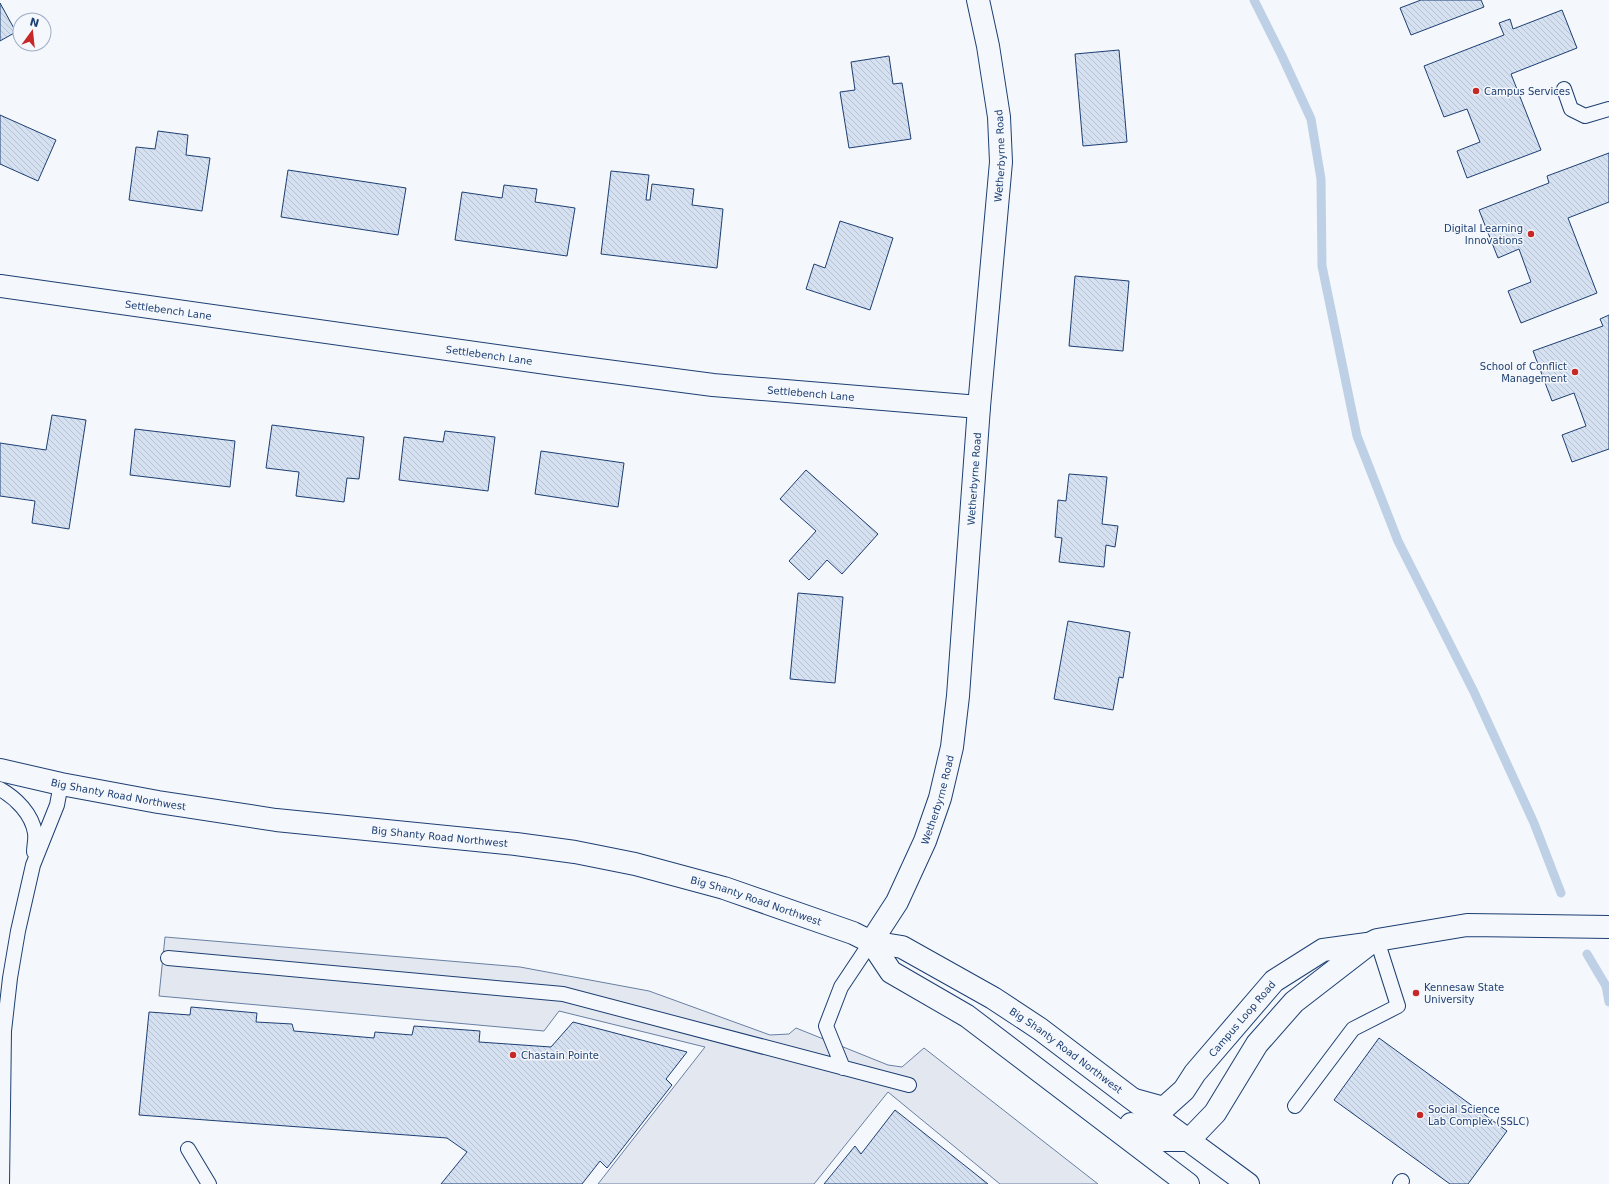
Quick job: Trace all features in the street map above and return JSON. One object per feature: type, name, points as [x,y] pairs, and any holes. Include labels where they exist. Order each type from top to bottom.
[{"type":"street","name":"Wetherbyrne Road","points":[[871,942],[897,902],[925,841],[940,798],[952,747],[958,696],[979,407],[1001,162],[999,117],[988,46],[978,0]]},
{"type":"street","name":"Settlebench Lane","points":[[0,286],[568,366],[714,385],[979,407]]},
{"type":"street","name":"Big Shanty Road Northwest","points":[[0,770],[61,784],[158,802],[276,820],[516,844],[575,852],[634,864],[724,888],[853,933],[871,942],[902,946],[992,998],[1040,1029],[1248,1184]]},
{"type":"street","name":"Campus Loop Road","points":[[1131,1098],[1164,1108],[1184,1090],[1195,1073],[1274,981],[1323,950],[1467,925],[1609,927]]},
{"type":"street","name":"Big Shanty Road Northwest","points":[[871,942],[891,972],[967,1016],[1188,1184]]},
{"type":"street","name":"Campus Loop Road","points":[[1189,1140],[1215,1113],[1257,1044],[1294,1002],[1373,942]]},
{"type":"street","points":[[1000,1042],[1036,1054],[1153,1140],[1189,1140]]},
{"type":"lane","points":[[1564,89],[1570,109],[1585,116],[1609,109]]},
{"type":"lane","points":[[33,865],[58,805],[61,784]]},
{"type":"lane","points":[[0,789],[20,804],[30,817],[35,834],[33,865],[18,931],[10,978],[4,1031],[2,1184]]},
{"type":"lane","points":[[843,1068],[826,1026],[841,987],[871,942]]},
{"type":"lane","points":[[1295,1106],[1353,1029],[1398,1006],[1373,942]]},
{"type":"lane","points":[[168,958],[563,994],[909,1085]]},
{"type":"lane","points":[[188,1149],[209,1184]]},
{"type":"shaded area","points":[[165,937],[520,967],[649,991],[770,1035],[789,1034],[796,1028],[888,1065],[902,1067],[924,1048],[1098,1184],[1000,1184],[888,1092],[814,1184],[598,1184],[705,1047],[559,1011],[544,1031],[159,996]]},
{"type":"building","points":[[1421,0],[1481,0],[1484,7],[1411,35],[1400,8]]},
{"type":"building","points":[[0,3],[12,25],[12,34],[0,41]]},
{"type":"building","name":"Campus Services","points":[[1562,10],[1577,48],[1511,74],[1541,150],[1467,178],[1457,151],[1480,142],[1467,109],[1444,117],[1424,66],[1504,35],[1499,23],[1510,19],[1513,29]]},
{"type":"building","points":[[1119,50],[1127,142],[1083,146],[1075,54]]},
{"type":"building","points":[[889,56],[893,84],[902,83],[911,139],[849,148],[840,92],[855,90],[851,62]]},
{"type":"building","points":[[0,115],[56,140],[38,181],[0,164]]},
{"type":"building","points":[[158,131],[188,135],[186,155],[210,158],[202,211],[129,200],[136,147],[155,149]]},
{"type":"building","name":"Digital Learning Innovations","points":[[1609,153],[1609,202],[1568,218],[1597,293],[1521,323],[1508,291],[1531,282],[1519,249],[1498,258],[1479,210],[1549,183],[1547,176]]},
{"type":"building","points":[[288,170],[406,188],[398,235],[281,217]]},
{"type":"building","points":[[611,171],[649,175],[646,200],[650,200],[652,184],[694,189],[692,205],[723,209],[717,268],[601,254]]},
{"type":"building","points":[[504,185],[537,189],[535,202],[575,208],[567,256],[455,240],[462,192],[502,198]]},
{"type":"building","points":[[840,221],[893,238],[870,310],[806,289],[814,264],[825,268]]},
{"type":"building","points":[[1075,276],[1129,281],[1123,351],[1069,346]]},
{"type":"building","name":"School of Conflict Management","points":[[1609,315],[1609,449],[1572,462],[1562,435],[1586,426],[1574,393],[1552,401],[1533,351],[1603,326],[1600,319]]},
{"type":"building","points":[[52,415],[86,420],[69,529],[32,523],[35,501],[0,496],[0,443],[46,450]]},
{"type":"building","points":[[272,425],[364,437],[359,479],[347,478],[344,502],[296,496],[299,472],[266,468]]},
{"type":"building","points":[[135,429],[235,441],[230,487],[130,475]]},
{"type":"building","points":[[445,431],[495,437],[488,491],[399,480],[404,437],[443,442]]},
{"type":"building","points":[[541,451],[624,463],[618,507],[535,494]]},
{"type":"building","points":[[806,470],[878,534],[842,574],[827,560],[809,580],[789,561],[816,531],[780,499]]},
{"type":"building","points":[[1069,474],[1107,477],[1102,524],[1118,526],[1115,547],[1106,545],[1104,567],[1059,562],[1062,538],[1055,537],[1058,500],[1066,501]]},
{"type":"building","points":[[798,593],[843,597],[835,683],[790,679]]},
{"type":"building","points":[[1068,621],[1130,632],[1123,678],[1119,677],[1113,710],[1054,699]]},
{"type":"building","points":[[191,1007],[257,1013],[256,1022],[292,1024],[294,1031],[374,1038],[375,1032],[412,1035],[414,1026],[480,1031],[479,1042],[551,1047],[573,1022],[687,1052],[666,1079],[672,1085],[607,1168],[600,1161],[582,1184],[441,1184],[467,1152],[447,1138],[139,1115],[149,1012],[190,1015]]},
{"type":"building","name":"Social Science Lab Complex (SSLC)","points":[[1379,1038],[1507,1131],[1468,1184],[1450,1184],[1334,1100]]},
{"type":"building","points":[[895,1110],[988,1184],[824,1184],[855,1146],[861,1154]]},
{"type":"waterway","points":[[1254,0],[1311,119],[1321,179],[1322,266],[1357,436],[1398,541],[1474,692],[1534,823],[1561,893]]},
{"type":"waterway","points":[[1587,954],[1606,986],[1609,1002]]},
{"type":"place","name":"Campus Services","points":[[1476,91]]},
{"type":"place","name":"Digital Learning Innovations","points":[[1531,234]]},
{"type":"place","name":"School of Conflict Management","points":[[1575,372]]},
{"type":"place","name":"Kennesaw State University","points":[[1416,993]]},
{"type":"place","name":"Chastain Pointe","points":[[513,1055]]},
{"type":"place","name":"Social Science Lab Complex (SSLC)","points":[[1420,1115]]}]
